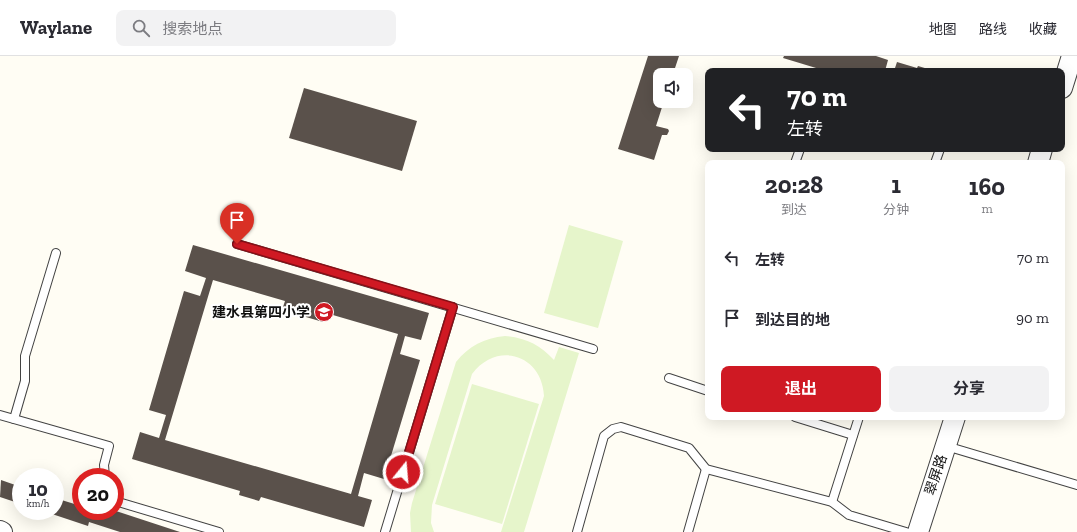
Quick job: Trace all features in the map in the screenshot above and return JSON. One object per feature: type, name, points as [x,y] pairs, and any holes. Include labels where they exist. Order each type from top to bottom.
[{"type":"street","points":[[1065,78],[1072,56]]},
{"type":"street","name":"翠屏路","points":[[918,532],[954,420]]},
{"type":"lane","points":[[237,244],[593,349]]},
{"type":"lane","points":[[14,419],[25,381],[26,356],[56,253]]},
{"type":"lane","points":[[385,532],[453,307]]},
{"type":"lane","points":[[669,378],[705,389]]},
{"type":"lane","points":[[0,414],[109,446],[104,468]]},
{"type":"lane","points":[[805,420],[853,435]]},
{"type":"lane","points":[[832,502],[858,420]]},
{"type":"lane","points":[[577,532],[604,436],[621,427],[689,448],[706,469],[832,502],[849,515],[906,532]]},
{"type":"lane","points":[[946,446],[1077,485]]},
{"type":"lane","points":[[688,532],[706,469]]},
{"type":"lane","points":[[124,505],[219,532]]},
{"type":"green space","points":[[569,225],[623,241],[598,328],[544,313]]},
{"type":"green space","points":[[505,336],[520,338],[532,343],[538,346],[554,360],[559,347],[579,353],[524,532],[501,532],[544,396],[541,382],[535,370],[527,362],[517,357],[505,355],[494,358],[482,364],[472,374],[432,505],[431,523],[434,532],[411,532],[410,513],[412,503],[456,362],[472,347],[490,339]]},
{"type":"green space","points":[[472,384],[539,404],[502,524],[435,504]]},
{"type":"building","points":[[648,56],[679,56],[675,68],[653,68],[653,108],[662,108],[656,126],[668,129],[669,131],[667,135],[662,135],[654,160],[618,149]]},
{"type":"building","points":[[784,56],[876,56],[888,60],[886,68],[816,68],[783,58]]},
{"type":"building","points":[[897,62],[917,68],[895,68]]},
{"type":"building","points":[[304,88],[417,121],[402,171],[289,138]]},
{"type":"building","points":[[193,245],[429,313],[421,340],[405,336],[400,354],[420,360],[384,479],[364,473],[358,496],[372,500],[364,527],[261,497],[259,501],[239,495],[240,491],[132,459],[140,432],[159,438],[166,415],[149,410],[184,291],[200,296],[206,278],[185,271]],"holes":[[[213,280],[285,301],[282,310],[323,322],[326,313],[398,334],[351,494],[165,440]]]},
{"type":"building","points":[[1,480],[12,484],[12,501],[0,497]]},
{"type":"building","points":[[64,501],[72,503],[72,520],[124,520],[124,514],[180,532],[120,532],[89,522],[88,526],[64,518]]},
{"type":"place","name":"建水县第四小学","points":[[324,312]]},
{"type":"route","points":[[237,244],[453,307],[403,472]]}]
